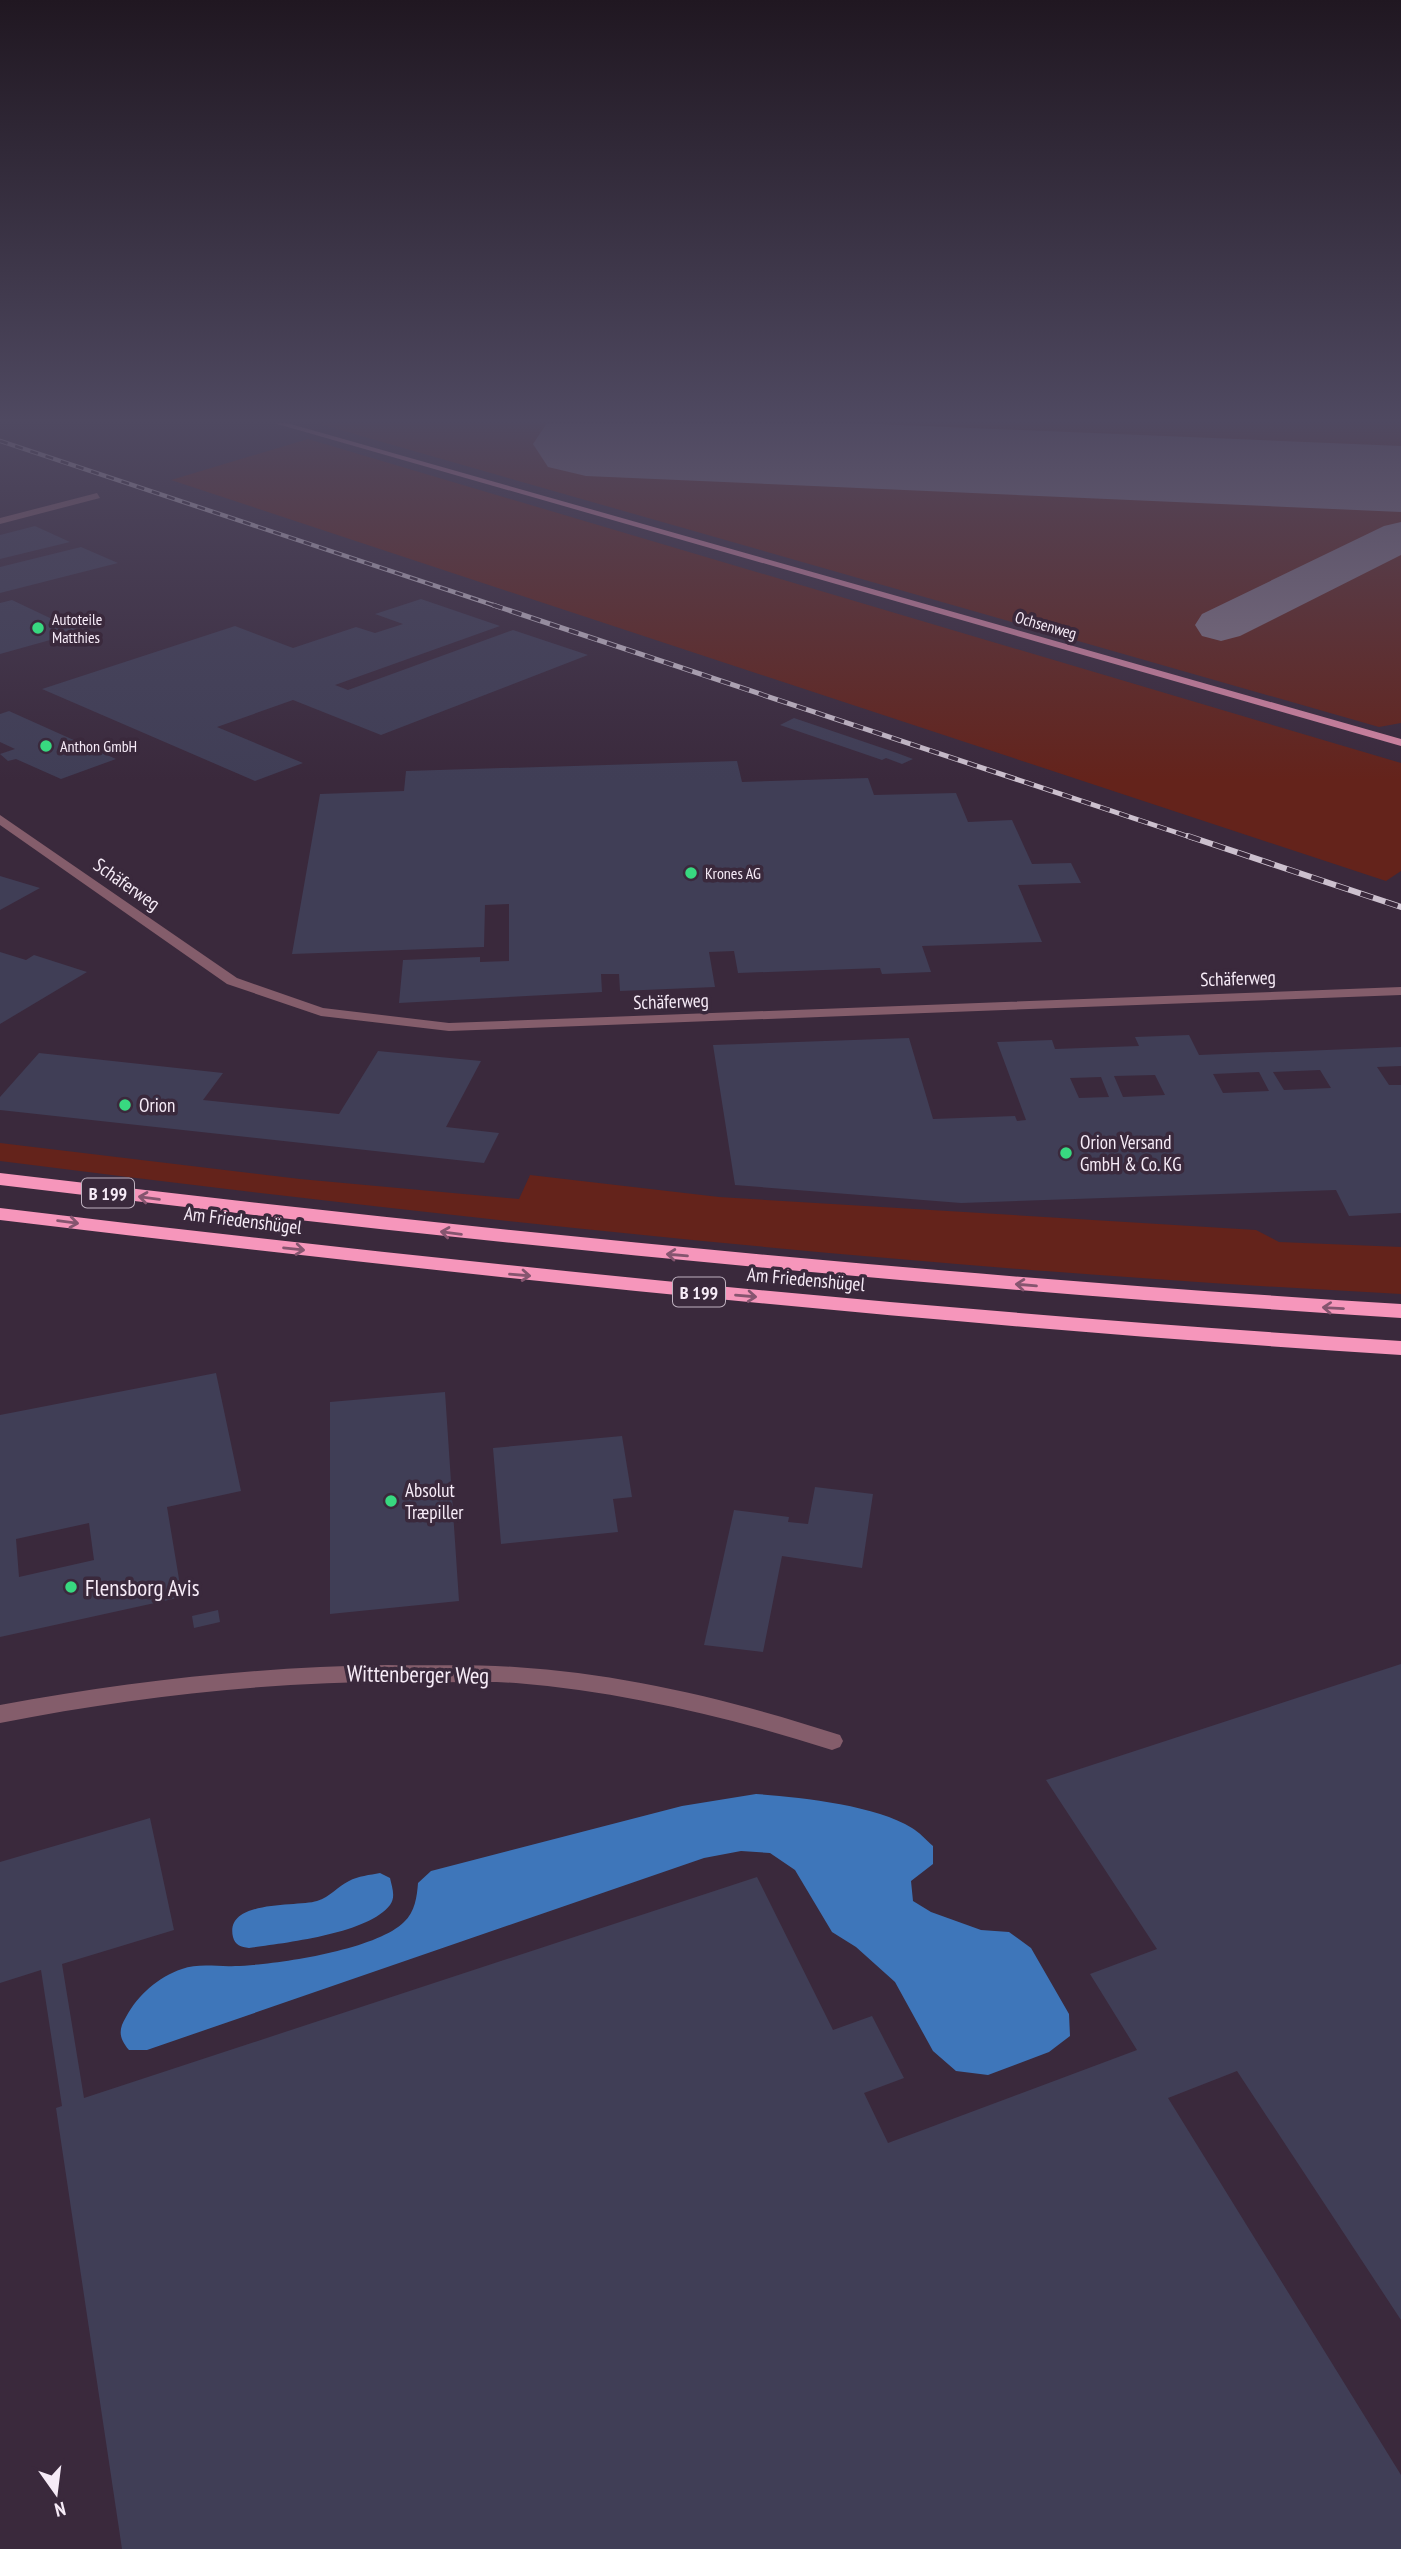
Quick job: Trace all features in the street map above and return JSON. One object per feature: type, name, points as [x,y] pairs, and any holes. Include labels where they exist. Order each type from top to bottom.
[{"type":"highway","name":"Am Friedenshügel","points":[[0,1179],[540,1243],[1186,1298],[1401,1311]]},
{"type":"highway","name":"Am Friedenshügel","points":[[0,1214],[504,1273],[713,1293],[1241,1338],[1401,1348]]},
{"type":"main road","name":"Ochsenweg","points":[[695,542],[1401,743]]},
{"type":"street","name":"Schäferweg","points":[[0,819],[232,981],[321,1012],[449,1027],[1401,991]]},
{"type":"street","name":"Wittenberger Weg","points":[[0,1714],[148,1689],[272,1676],[366,1671],[527,1676],[683,1700],[775,1722],[832,1741]]},
{"type":"shaded area","points":[[359,542],[655,542],[1401,763],[1401,871],[1386,881]]},
{"type":"shaded area","points":[[732,542],[1401,542],[1401,723],[1379,727]]},
{"type":"shaded area","points":[[0,1143],[300,1179],[519,1199],[530,1175],[719,1197],[1256,1230],[1279,1242],[1401,1247],[1401,1294],[1226,1284],[875,1257],[524,1223],[0,1161]]},
{"type":"water","points":[[756,1794],[858,1808],[897,1820],[912,1828],[933,1846],[933,1864],[911,1881],[913,1901],[931,1912],[981,1930],[1009,1932],[1031,1948],[1069,2014],[1070,2036],[1049,2052],[988,2075],[956,2071],[933,2051],[895,1982],[856,1947],[832,1932],[795,1870],[770,1853],[741,1851],[704,1858],[147,2050],[129,2050],[123,2042],[123,2022],[136,2001],[173,1972],[195,1966],[253,1965],[299,1959],[349,1948],[371,1941],[404,1922],[415,1904],[418,1883],[431,1871],[682,1806]]},
{"type":"water","points":[[380,1873],[390,1878],[392,1902],[379,1915],[363,1923],[324,1936],[249,1948],[234,1940],[233,1925],[240,1916],[251,1910],[317,1901],[353,1879]]},
{"type":"building","points":[[0,542],[70,542],[0,559]]},
{"type":"building","points":[[81,547],[118,563],[0,593],[0,567]]},
{"type":"building","points":[[421,599],[500,626],[335,685],[348,690],[513,630],[588,655],[381,735],[293,700],[217,727],[303,763],[255,781],[42,689],[235,626],[293,648],[356,627],[375,633],[403,624],[375,614]]},
{"type":"building","name":"Autoteile Matthies","points":[[12,600],[50,618],[70,622],[66,625],[79,626],[74,630],[79,632],[0,654],[0,603]]},
{"type":"building","name":"Anthon GmbH","points":[[9,711],[116,759],[61,779],[16,759],[8,761],[0,754],[15,749],[0,742],[0,714]]},
{"type":"building","points":[[794,718],[913,759],[902,764],[886,758],[882,760],[780,725]]},
{"type":"building","name":"Krones AG","points":[[737,761],[742,782],[868,778],[874,795],[956,793],[968,822],[1012,820],[1032,864],[1071,863],[1081,883],[1018,885],[1042,942],[922,946],[931,972],[882,974],[880,968],[738,973],[734,951],[709,952],[715,987],[620,991],[619,974],[601,974],[602,992],[399,1003],[403,960],[480,957],[480,962],[509,961],[509,904],[485,905],[484,947],[292,954],[320,794],[404,791],[406,771]]},
{"type":"building","points":[[0,876],[40,888],[0,910]]},
{"type":"building","points":[[0,952],[26,960],[34,955],[87,972],[0,1024]]},
{"type":"building","name":"Orion Versand GmbH & Co. KG","points":[[1189,1035],[1199,1055],[1401,1047],[1401,1066],[1377,1067],[1389,1085],[1401,1085],[1401,1213],[1349,1216],[1336,1190],[961,1203],[735,1185],[713,1045],[909,1038],[933,1119],[1015,1116],[1017,1121],[1026,1120],[997,1042],[1052,1040],[1055,1049],[1139,1046],[1135,1037]],"holes":[[[1320,1070],[1331,1088],[1284,1090],[1273,1072]],[[1259,1072],[1269,1091],[1223,1093],[1213,1074]],[[1155,1075],[1165,1095],[1123,1097],[1114,1076]],[[1101,1077],[1109,1097],[1079,1098],[1070,1078]]]},
{"type":"building","name":"Orion","points":[[378,1051],[481,1061],[446,1127],[499,1133],[484,1163],[0,1110],[0,1097],[39,1053],[223,1073],[203,1100],[339,1114]]},
{"type":"building","points":[[216,1373],[241,1491],[167,1507],[182,1597],[0,1637],[0,1415]],"holes":[[[89,1523],[94,1560],[19,1577],[16,1539]]]},
{"type":"building","name":"Absolut Træpiller","points":[[445,1392],[459,1601],[330,1614],[330,1402]]},
{"type":"building","points":[[622,1436],[632,1497],[613,1499],[618,1532],[501,1544],[493,1448]]},
{"type":"building","points":[[815,1487],[873,1494],[862,1568],[782,1556],[763,1652],[704,1645],[734,1510],[789,1517],[788,1522],[808,1524]]},
{"type":"building","points":[[218,1610],[220,1622],[194,1628],[192,1616]]},
{"type":"building","points":[[1401,1664],[1401,2320],[1237,2071],[1168,2098],[1401,2475],[1401,2549],[122,2549],[56,2108],[62,2106],[41,1970],[0,1983],[0,1862],[150,1818],[174,1930],[62,1964],[84,2098],[757,1877],[833,2030],[872,2016],[904,2078],[864,2093],[888,2143],[1137,2050],[1090,1974],[1157,1949],[1046,1780]]},
{"type":"taxiway","points":[[1221,625],[1389,542]]},
{"type":"railway","points":[[303,542],[499,607]]},
{"type":"railway","points":[[493,605],[1193,838]]},
{"type":"railway","points":[[1188,836],[1401,907]]},
{"type":"place","name":"Autoteile Matthies","points":[[38,628]]},
{"type":"place","name":"Anthon GmbH","points":[[46,746]]},
{"type":"place","name":"Krones AG","points":[[691,873]]},
{"type":"place","name":"Orion","points":[[125,1105]]},
{"type":"place","name":"Orion Versand GmbH & Co. KG","points":[[1066,1153]]},
{"type":"place","name":"Absolut Træpiller","points":[[391,1501]]},
{"type":"place","name":"Flensborg Avis","points":[[71,1587]]}]
